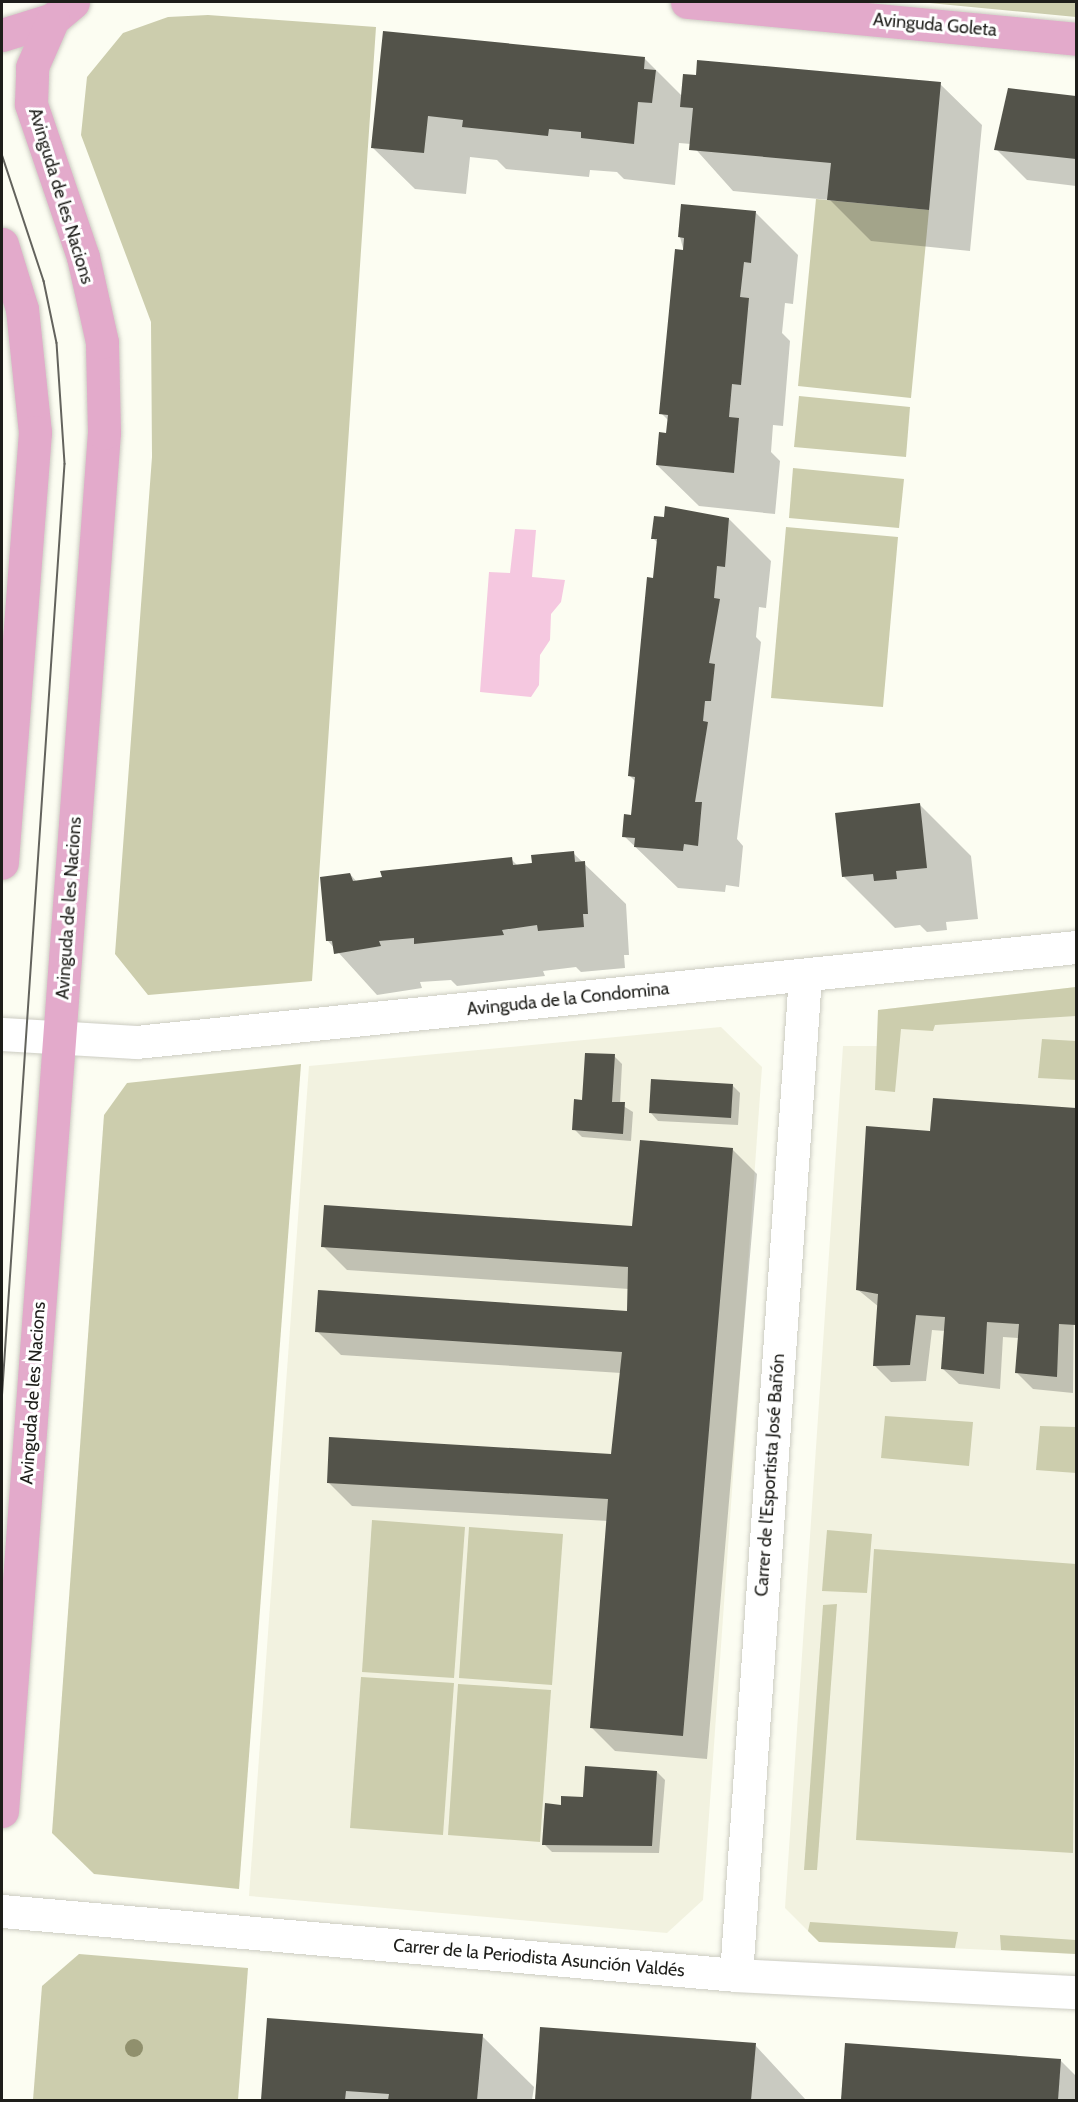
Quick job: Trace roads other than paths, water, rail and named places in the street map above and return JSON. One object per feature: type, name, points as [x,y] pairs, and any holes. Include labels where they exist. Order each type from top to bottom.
[{"type":"main road","name":"Avinguda Goleta","points":[[687,2],[1077,39]]},
{"type":"main road","points":[[2,34],[63,10]]},
{"type":"main road","name":"Avinguda de les Nacions","points":[[2,1811],[104,433],[102,342],[83,257],[31,104],[32,67],[63,10]]},
{"type":"main road","points":[[2,244],[24,320],[35,432],[2,863]]},
{"type":"street","name":"Avinguda de la Condomina","points":[[2,1034],[136,1042],[1077,947]]},
{"type":"street","name":"Carrer de l'Esportista José Bañón","points":[[736,1975],[805,976]]},
{"type":"street","name":"Carrer de la Periodista Asunción Valdés","points":[[2,1911],[736,1975],[1077,1992]]},
{"type":"tram line","points":[[2,154],[44,281],[57,343],[65,464],[2,1403]]}]
